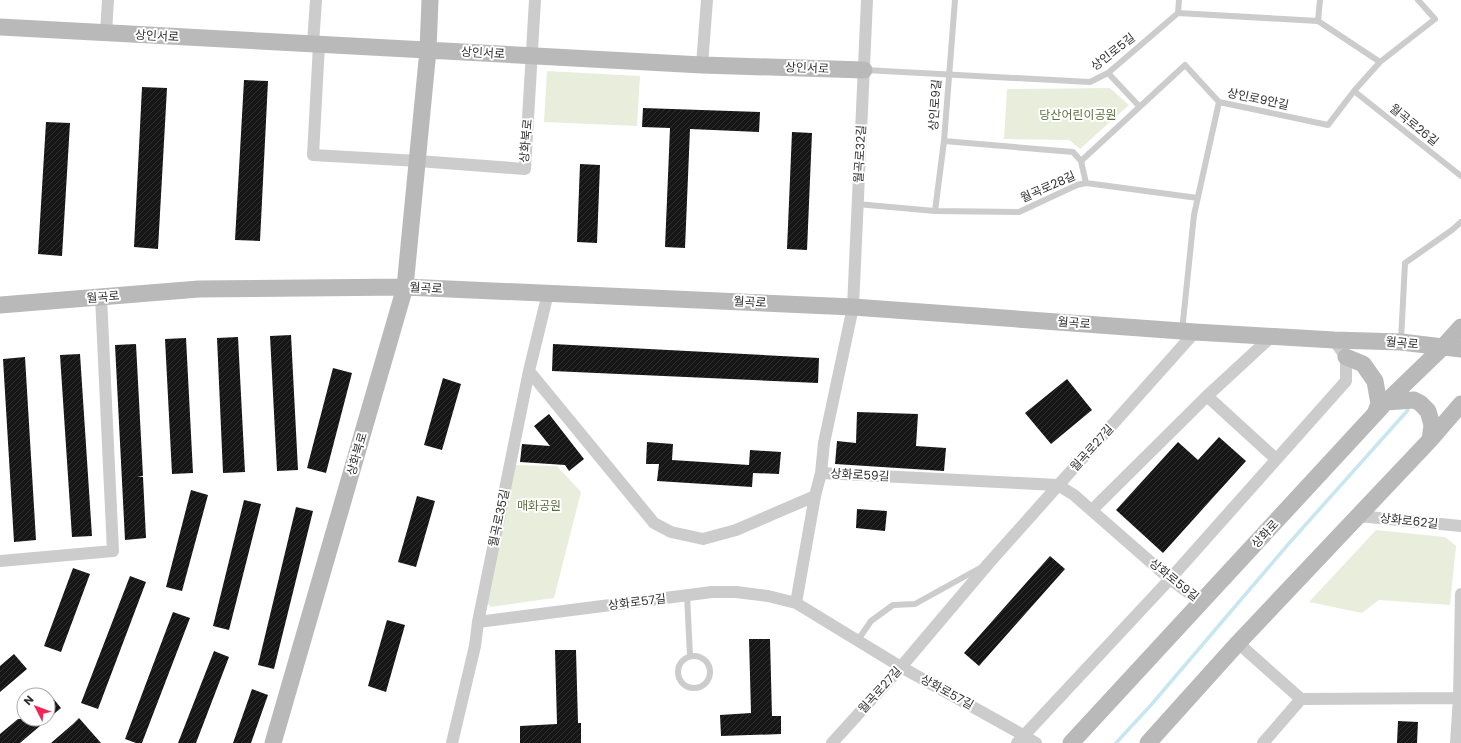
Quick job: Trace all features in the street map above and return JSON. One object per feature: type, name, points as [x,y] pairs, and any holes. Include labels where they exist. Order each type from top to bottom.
[{"type":"main road","name":"상화북로","points":[[273,743],[405,287],[428,50],[430,0]]},
{"type":"main road","name":"상인서로","points":[[0,27],[702,65],[864,70]]},
{"type":"main road","name":"월곡로","points":[[0,305],[199,289],[405,287],[853,307],[1189,332],[1401,342],[1461,349]]},
{"type":"main road","name":"상화로","points":[[1071,743],[1381,408],[1443,347],[1461,327]]},
{"type":"main road","points":[[1346,358],[1363,364],[1375,381],[1381,408],[1414,400],[1420,403],[1428,411],[1432,425],[1430,440]]},
{"type":"main road","points":[[1148,743],[1238,643],[1430,440],[1461,404]]},
{"type":"street","points":[[106,33],[108,0]]},
{"type":"street","points":[[316,0],[316,45]]},
{"type":"street","points":[[532,56],[535,0]]},
{"type":"street","points":[[702,65],[707,0]]},
{"type":"street","name":"월곡로32길","points":[[853,307],[867,0]]},
{"type":"street","name":"상화북로","points":[[316,45],[313,155],[524,169],[532,56]]},
{"type":"street","name":"월곡로35길","points":[[452,743],[475,646],[478,622],[529,371],[548,293]]},
{"type":"street","points":[[0,560],[113,551],[102,297]]},
{"type":"street","points":[[820,473],[824,443],[853,307]]},
{"type":"street","name":"월곡로27길","points":[[832,743],[901,666],[1189,332]]},
{"type":"street","points":[[1092,510],[1207,396],[1271,337]]},
{"type":"street","points":[[1020,739],[1170,579],[1346,381],[1346,358],[1334,340]]},
{"type":"street","points":[[529,371],[654,523],[671,532],[703,539],[736,530],[815,496]]},
{"type":"street","points":[[1207,396],[1276,459]]},
{"type":"street","name":"상화로59길","points":[[815,496],[820,473],[1058,485],[1074,495],[1170,579],[1202,602]]},
{"type":"street","points":[[796,603],[815,496]]},
{"type":"street","name":"상화로62길","points":[[1358,516],[1461,526]]},
{"type":"street","name":"상화로57길","points":[[478,622],[712,592],[736,592],[768,596],[796,603],[1020,739],[1036,743]]},
{"type":"street","points":[[1456,743],[1459,698],[1461,594]]},
{"type":"street","points":[[1238,643],[1300,699],[1459,698]]},
{"type":"street","points":[[1263,743],[1300,699]]},
{"type":"lane","name":"상인로9길","points":[[936,212],[944,141],[955,0]]},
{"type":"lane","points":[[1179,0],[1178,13],[1318,21],[1380,62]]},
{"type":"lane","points":[[1318,21],[1320,0]]},
{"type":"lane","name":"상인로9안길","points":[[1082,161],[1139,106],[1186,65],[1219,102],[1328,125],[1354,91],[1380,62],[1435,19],[1418,0]]},
{"type":"lane","name":"상인로5길","points":[[864,70],[948,76],[1090,82],[1108,73],[1178,13]]},
{"type":"lane","points":[[1108,73],[1139,106]]},
{"type":"lane","name":"월곡로26길","points":[[1354,91],[1461,176]]},
{"type":"lane","points":[[1189,332],[1194,215],[1219,102]]},
{"type":"lane","points":[[944,141],[1073,152],[1082,161],[1086,183]]},
{"type":"lane","name":"월곡로28길","points":[[858,204],[936,212],[1019,212],[1077,185],[1086,183],[1198,198]]},
{"type":"lane","points":[[1401,342],[1405,264],[1461,222]]},
{"type":"lane","name":"월곡로27길","points":[[858,640],[871,621],[893,605],[915,604],[989,564]]},
{"type":"lane","points":[[687,595],[690,656]]},
{"type":"lane","points":[[690,656],[701,657],[705,660],[710,669],[710,675],[705,684],[695,688],[685,686],[678,677],[679,667],[685,658],[690,656]]},
{"type":"green space","points":[[547,71],[640,76],[637,126],[544,122]]},
{"type":"green space","name":"당산어린이공원","points":[[1110,88],[1129,105],[1080,149],[1069,140],[1004,139],[1007,89]]},
{"type":"green space","name":"매화공원","points":[[510,465],[557,466],[581,492],[554,598],[491,607],[482,599]]},
{"type":"green space","points":[[1376,530],[1445,537],[1456,546],[1450,605],[1379,600],[1362,613],[1309,602]]},
{"type":"building","points":[[244,80],[268,81],[260,241],[235,240]]},
{"type":"building","points":[[142,87],[167,88],[158,249],[134,247]]},
{"type":"building","points":[[643,108],[760,112],[759,132],[690,129],[685,248],[665,247],[670,128],[642,127]]},
{"type":"building","points":[[46,122],[70,123],[62,256],[38,254]]},
{"type":"building","points":[[792,132],[812,133],[807,250],[787,249]]},
{"type":"building","points":[[580,164],[600,165],[597,243],[577,242]]},
{"type":"building","points":[[291,335],[298,470],[277,471],[270,336]]},
{"type":"building","points":[[238,337],[245,472],[223,473],[217,338]]},
{"type":"building","points":[[186,338],[193,473],[172,474],[165,339]]},
{"type":"building","points":[[136,344],[143,476],[137,476],[143,477],[146,538],[125,540],[115,345]]},
{"type":"building","points":[[553,344],[819,358],[818,383],[552,371]]},
{"type":"building","points":[[80,354],[92,536],[72,537],[60,355]]},
{"type":"building","points":[[25,357],[36,540],[14,542],[3,359]]},
{"type":"building","points":[[333,368],[352,373],[326,473],[307,468]]},
{"type":"building","points":[[443,378],[461,384],[442,450],[424,445]]},
{"type":"building","points":[[1067,379],[1092,410],[1051,444],[1025,413]]},
{"type":"building","points":[[857,412],[918,414],[916,446],[946,448],[944,471],[835,464],[837,441],[856,443]]},
{"type":"building","points":[[549,414],[584,459],[569,471],[565,465],[520,462],[522,444],[550,446],[534,426]]},
{"type":"building","points":[[1219,437],[1246,461],[1163,553],[1116,510],[1178,442],[1198,460]]},
{"type":"building","points":[[647,442],[673,444],[672,460],[749,465],[750,450],[781,452],[779,474],[753,473],[752,487],[657,481],[659,464],[646,464]]},
{"type":"building","points":[[191,490],[208,495],[182,591],[166,587]]},
{"type":"building","points":[[417,496],[435,501],[416,567],[398,562]]},
{"type":"building","points":[[244,500],[261,504],[229,630],[213,626]]},
{"type":"building","points":[[296,507],[313,511],[274,669],[258,665]]},
{"type":"building","points":[[857,509],[887,511],[885,531],[856,528]]},
{"type":"building","points":[[1050,556],[1065,569],[979,666],[964,653]]},
{"type":"building","points":[[73,568],[90,574],[61,652],[44,646]]},
{"type":"building","points":[[130,576],[146,582],[98,709],[81,703]]},
{"type":"building","points":[[173,612],[190,618],[142,743],[136,743],[125,739]]},
{"type":"building","points":[[387,620],[405,625],[386,692],[368,686]]},
{"type":"building","points":[[749,639],[770,639],[772,716],[781,716],[781,734],[721,736],[720,715],[751,713]]},
{"type":"building","points":[[555,650],[576,650],[578,723],[581,723],[581,743],[520,743],[520,726],[557,724]]},
{"type":"building","points":[[214,651],[229,657],[196,743],[178,743]]},
{"type":"building","points":[[14,654],[27,669],[0,692],[0,666]]},
{"type":"building","points":[[252,689],[268,695],[251,743],[233,743]]},
{"type":"building","points":[[56,702],[61,708],[56,712]]},
{"type":"building","points":[[79,718],[101,743],[51,743],[73,724]]},
{"type":"building","points":[[16,721],[16,727],[39,727],[20,743],[0,743],[0,734]]},
{"type":"building","points":[[1398,721],[1418,722],[1417,743],[1397,743]]},
{"type":"waterway","points":[[1116,743],[1151,705],[1291,541],[1408,410]]}]
